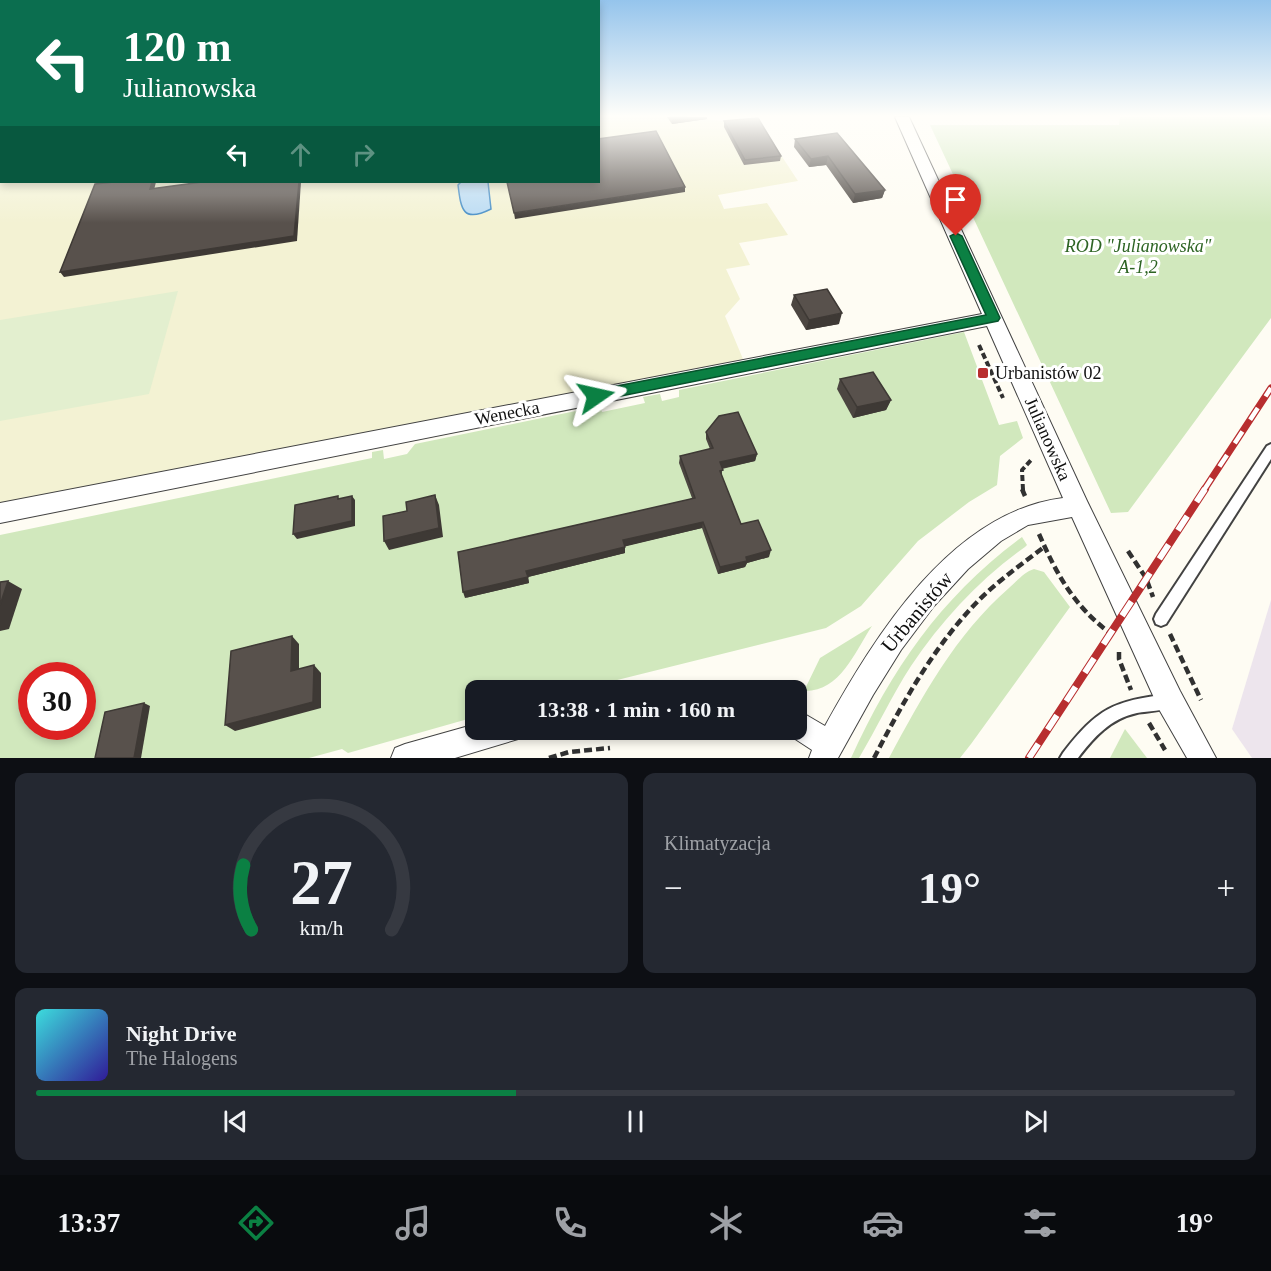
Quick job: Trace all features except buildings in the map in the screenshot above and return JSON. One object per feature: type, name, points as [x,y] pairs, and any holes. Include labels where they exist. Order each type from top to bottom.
[{"type":"street","name":"Julianowska","points":[[918,152],[1078,506],[1170,701],[1202,758]]},
{"type":"street","name":"Wenecka","points":[[0,513],[994,318]]},
{"type":"street","name":"Urbanistów","points":[[807,734],[826,752],[853,699],[899,627],[964,556],[1011,522],[1040,511],[1078,506]]},
{"type":"street","points":[[405,758],[469,740]]},
{"type":"lane","points":[[1161,618],[1271,449]]},
{"type":"lane","points":[[1068,758],[1092,727],[1109,714],[1138,705],[1170,701]]},
{"type":"path","points":[[1024,493],[1020,486],[1022,467],[1029,460],[1039,457]]},
{"type":"path","points":[[1038,531],[1056,573],[1090,618],[1115,639]]},
{"type":"path","points":[[874,758],[902,704],[941,644],[979,601],[1006,575],[1044,547]]},
{"type":"path","points":[[1120,644],[1119,659],[1138,705],[1168,755]]},
{"type":"path","points":[[549,758],[568,752],[610,748]]},
{"type":"shaded area","points":[[1271,600],[1271,758],[1252,758],[1232,729]]},
{"type":"green space","points":[[600,152],[779,152],[798,181],[718,195],[724,209],[767,203],[788,235],[739,243],[750,265],[726,269],[740,299],[725,316],[743,359],[0,506],[0,183],[600,183]]},
{"type":"green space","name":"ROD \"Julianowska\" A-1,2","points":[[943,152],[1271,152],[1271,318],[1128,512],[1111,513]]},
{"type":"green space","points":[[178,291],[149,394],[0,421],[0,320]]},
{"type":"green space","points":[[964,332],[999,425],[1017,421],[1023,438],[1000,456],[997,485],[969,502],[918,541],[861,606],[826,628],[617,680],[465,680],[465,720],[348,753],[342,749],[309,758],[0,758],[0,535],[372,458],[372,452],[383,450],[384,459],[407,454],[415,444],[600,406],[602,412],[645,403],[643,397],[660,394],[662,401],[679,397],[679,390]]},
{"type":"green space","points":[[1022,537],[1027,545],[977,587],[936,632],[904,677],[859,758],[851,758],[884,694],[922,636],[967,584]]},
{"type":"green space","points":[[1034,569],[1044,572],[1070,607],[971,744],[960,758],[889,758],[927,690],[956,646],[990,606],[1020,577]]},
{"type":"green space","points":[[872,626],[852,659],[837,678],[817,690],[807,691],[807,685],[820,658]]},
{"type":"green space","points":[[1125,729],[1147,758],[1110,758]]},
{"type":"water","points":[[460,183],[488,183],[491,209],[474,215],[465,212],[458,185]]},
{"type":"railway","points":[[1204,490],[1271,388]]},
{"type":"railway","points":[[1029,758],[1205,489]]},
{"type":"place","name":"Urbanistów 02","points":[[983,373]]},
{"type":"route","points":[[596,396],[994,318],[956,236]]}]
